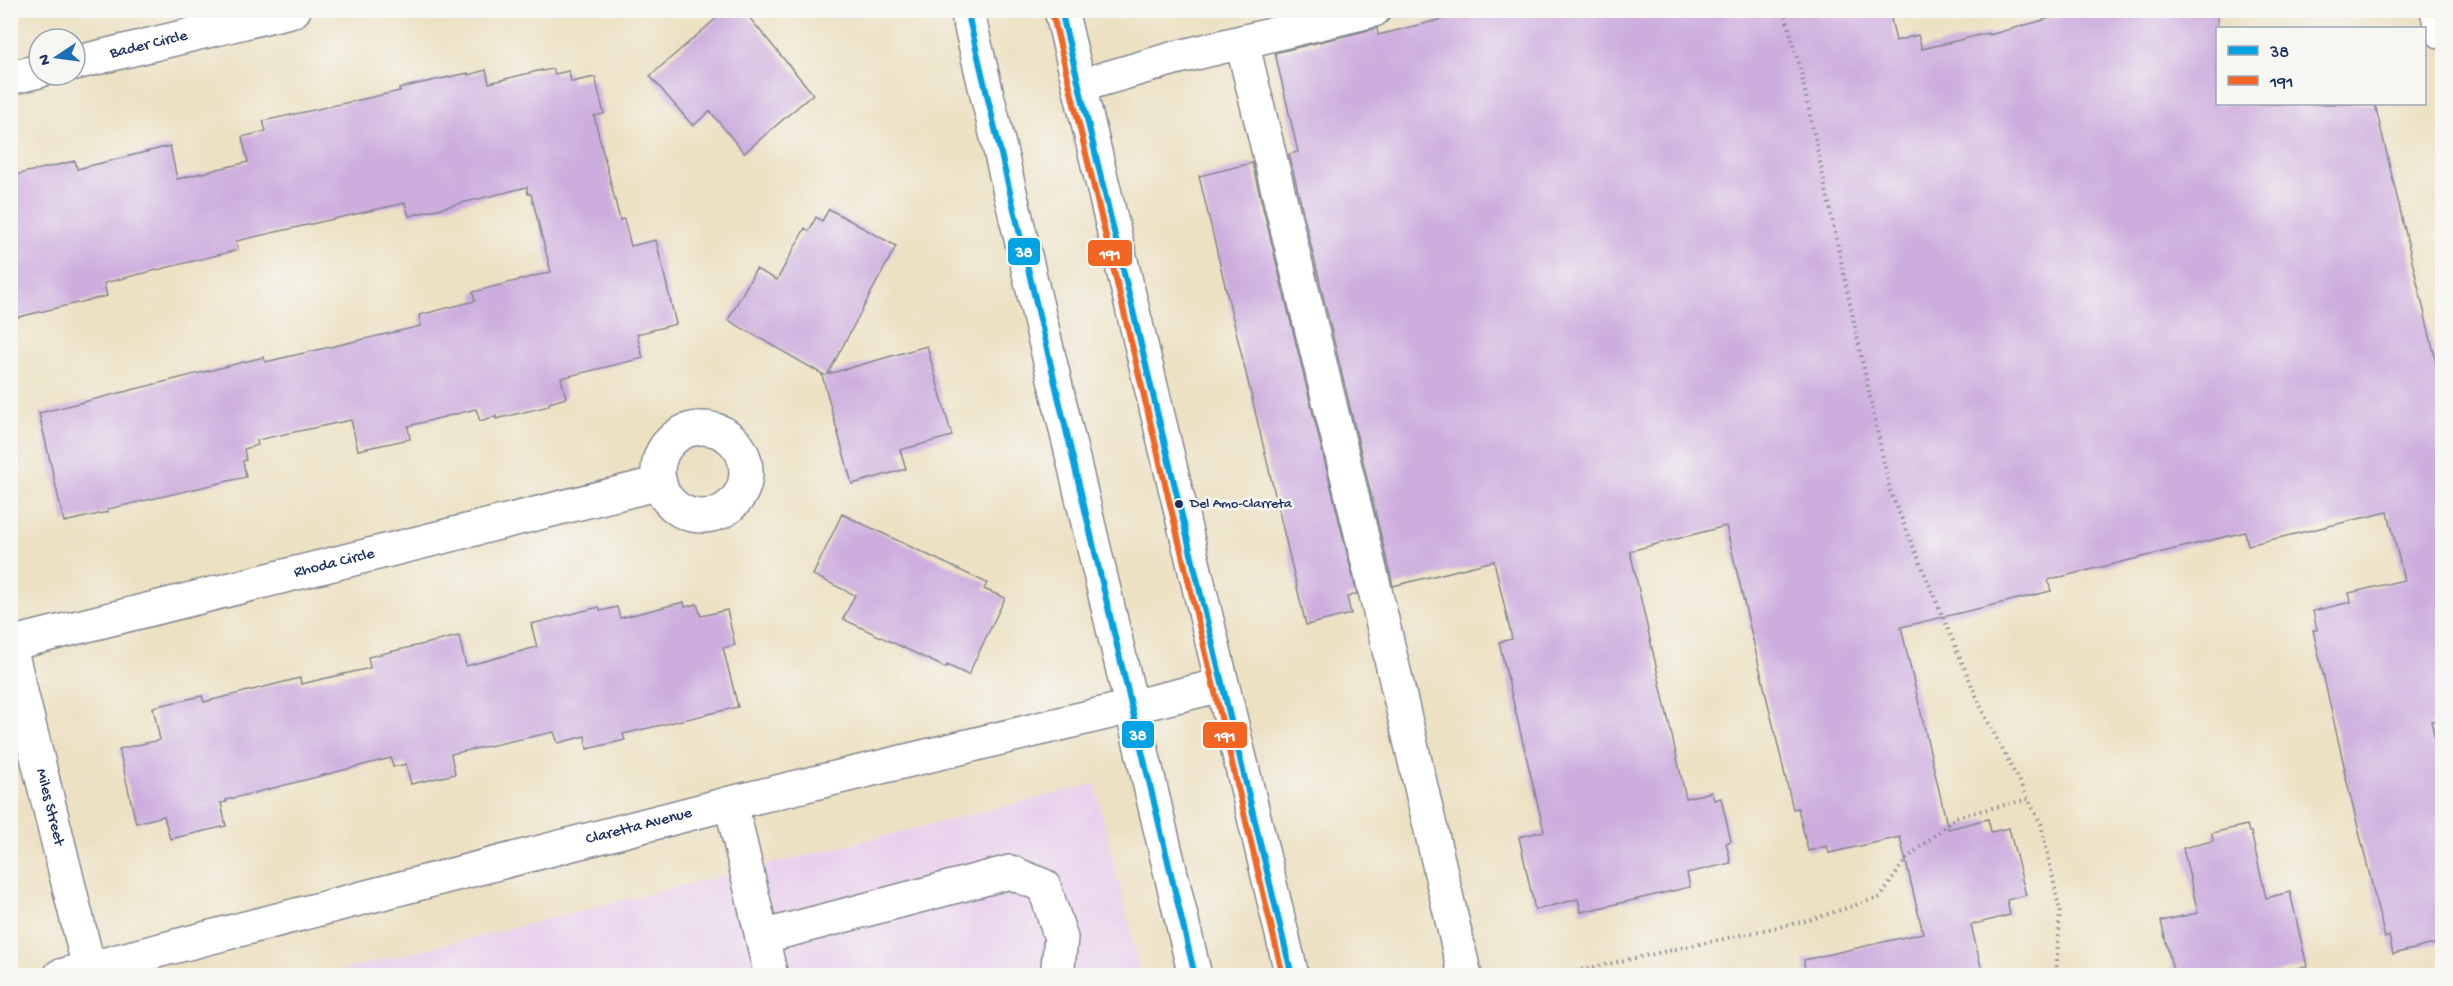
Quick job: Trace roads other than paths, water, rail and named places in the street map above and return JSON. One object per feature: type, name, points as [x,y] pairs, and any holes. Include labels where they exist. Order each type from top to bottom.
[{"type":"street","name":"Bader Circle","points":[[87,60],[294,10]]},
{"type":"street","points":[[967,10],[1195,975]]},
{"type":"street","points":[[1061,10],[1292,975]]},
{"type":"street","points":[[1079,86],[1242,42],[1374,10]]},
{"type":"street","points":[[2438,10],[2442,32]]},
{"type":"street","points":[[1242,42],[1379,607],[1465,975]]},
{"type":"street","points":[[10,78],[27,74]]},
{"type":"street","name":"Rhoda Circle","points":[[10,646],[660,483]]},
{"type":"street","name":"Miles Street","points":[[10,646],[75,972]]},
{"type":"street","name":"Claretta Avenue","points":[[75,972],[127,967],[731,803],[1222,685]]},
{"type":"street","points":[[731,803],[771,975]]},
{"type":"street","points":[[762,937],[1010,872],[1044,886],[1061,938],[1057,975]]},
{"type":"place","name":"Del Amo-Clarreta","points":[[1179,504]]}]
